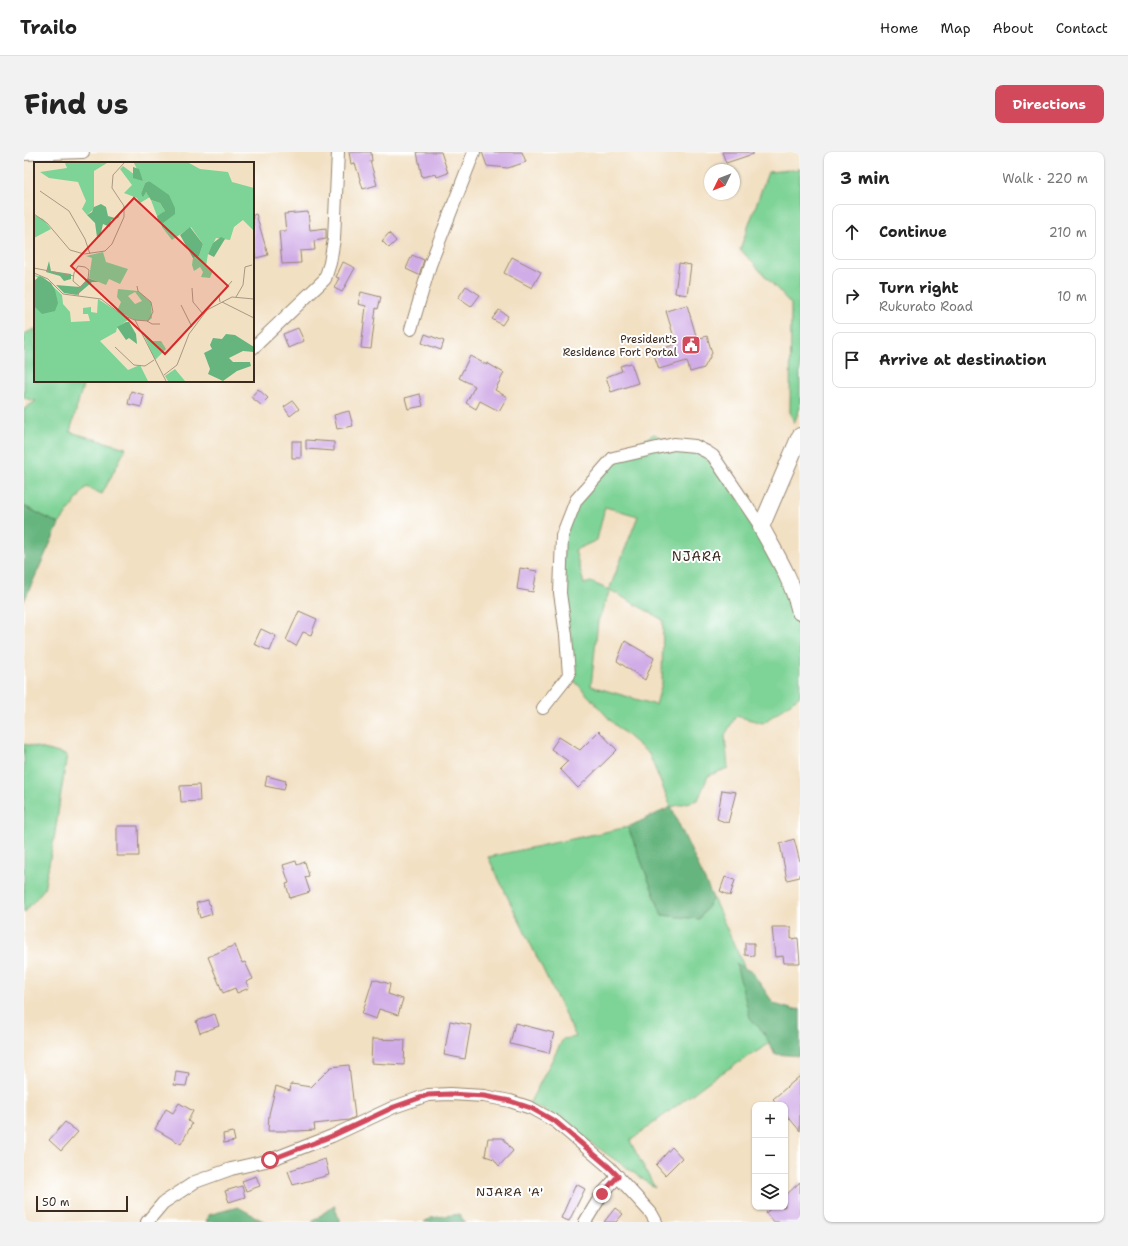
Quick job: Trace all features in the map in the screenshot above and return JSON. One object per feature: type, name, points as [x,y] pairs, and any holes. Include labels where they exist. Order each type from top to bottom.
[{"type":"main road","points":[[800,436],[761,527],[787,577],[800,612]]},
{"type":"street","points":[[24,154],[83,152]]},
{"type":"street","points":[[254,347],[325,279],[330,263],[334,239],[338,152]]},
{"type":"street","points":[[411,329],[430,265],[474,152]]},
{"type":"street","points":[[543,708],[570,675],[560,593],[562,536],[576,500],[613,458],[674,444],[695,446],[713,456],[761,527]]},
{"type":"street","points":[[147,1222],[163,1203],[195,1182],[231,1169],[270,1160],[332,1136],[394,1107],[428,1095],[450,1094],[484,1096],[510,1101],[531,1108],[556,1122],[609,1167],[651,1213],[656,1222]]},
{"type":"street","points":[[585,1222],[602,1194],[618,1176]]},
{"type":"green space","points":[[800,169],[800,408],[794,423],[790,412],[791,304],[740,249],[768,172]]},
{"type":"green space","points":[[34,329],[34,382],[94,382],[83,385],[70,432],[126,448],[102,494],[86,487],[59,524],[24,506],[24,409],[36,401],[24,398],[24,334]]},
{"type":"green space","points":[[654,434],[674,444],[700,450],[761,527],[800,612],[800,696],[763,723],[736,716],[725,735],[728,768],[708,776],[698,800],[671,807],[649,754],[613,723],[569,675],[562,536],[576,500],[613,458]],"holes":[[[605,507],[638,516],[609,590],[591,582],[584,584],[575,550],[597,540]],[[610,590],[663,620],[662,683],[656,705],[591,686],[598,621]]]},
{"type":"green space","points":[[24,506],[59,524],[24,601]]},
{"type":"green space","points":[[24,744],[67,755],[54,839],[44,889],[24,913]]},
{"type":"green space","points":[[671,807],[713,898],[699,919],[662,915],[628,827]]},
{"type":"green space","points":[[628,827],[662,915],[699,919],[713,898],[766,1015],[769,1044],[712,1079],[630,1141],[655,1188],[546,1111],[529,1104],[563,1039],[576,1037],[488,857]]},
{"type":"green space","points":[[736,964],[752,972],[774,1004],[794,1010],[800,1009],[800,1056],[775,1054],[764,1033],[750,1018]]},
{"type":"green space","points":[[334,1205],[340,1222],[312,1222]]},
{"type":"green space","points":[[238,1207],[265,1222],[206,1222],[208,1215]]},
{"type":"green space","points":[[459,1214],[465,1222],[424,1222],[431,1218]]},
{"type":"building","points":[[349,152],[371,152],[372,161],[370,161],[377,185],[363,189],[355,163],[351,164]]},
{"type":"building","points":[[417,152],[441,152],[448,173],[437,177],[436,174],[422,177]]},
{"type":"building","points":[[482,152],[522,152],[526,162],[508,168],[487,166]]},
{"type":"building","points":[[722,152],[753,152],[753,154],[726,163]]},
{"type":"building","points":[[308,212],[310,230],[326,228],[326,239],[314,241],[315,250],[300,251],[301,263],[282,264],[279,231],[286,231],[284,214]]},
{"type":"building","points":[[256,214],[268,255],[256,258],[254,250],[254,215]]},
{"type":"building","points":[[389,233],[396,241],[389,248],[382,241]]},
{"type":"building","points":[[412,255],[424,260],[419,275],[406,269]]},
{"type":"building","points":[[512,257],[541,272],[532,288],[504,273]]},
{"type":"building","points":[[343,262],[355,268],[342,292],[334,288],[339,278],[336,277]]},
{"type":"building","points":[[679,263],[691,265],[687,295],[675,293]]},
{"type":"building","points":[[466,286],[480,295],[471,307],[458,298]]},
{"type":"building","points":[[361,292],[381,297],[378,309],[376,308],[371,349],[361,348],[366,306],[358,304]]},
{"type":"building","points":[[687,305],[697,339],[707,336],[712,353],[704,368],[690,372],[687,361],[659,369],[653,352],[676,344],[666,311]]},
{"type":"building","points":[[499,310],[508,316],[502,325],[492,319]]},
{"type":"building","points":[[298,328],[304,341],[288,348],[283,334]]},
{"type":"building","points":[[425,334],[444,341],[441,350],[422,343]]},
{"type":"building","points":[[470,356],[487,365],[487,363],[504,373],[495,390],[507,397],[499,411],[480,401],[476,409],[466,403],[475,386],[459,378]]},
{"type":"building","points":[[631,363],[638,383],[611,392],[606,377],[622,371],[620,366]]},
{"type":"building","points":[[258,389],[268,398],[261,405],[251,397]]},
{"type":"building","points":[[131,391],[144,395],[141,407],[128,404]]},
{"type":"building","points":[[420,394],[423,406],[408,409],[405,398]]},
{"type":"building","points":[[293,401],[299,409],[290,416],[284,407]]},
{"type":"building","points":[[349,411],[353,426],[337,429],[334,415]]},
{"type":"building","points":[[306,440],[334,442],[334,451],[306,449]]},
{"type":"building","points":[[292,441],[301,441],[301,458],[292,458]]},
{"type":"building","points":[[520,568],[537,571],[533,592],[517,589]]},
{"type":"building","points":[[299,611],[317,619],[311,635],[303,632],[296,646],[286,640]]},
{"type":"building","points":[[261,629],[276,636],[270,651],[254,644]]},
{"type":"building","points":[[625,641],[654,658],[645,680],[617,661]]},
{"type":"building","points":[[599,731],[617,750],[578,788],[560,769],[568,761],[551,749],[559,737],[580,750]]},
{"type":"building","points":[[267,776],[286,781],[284,790],[265,786]]},
{"type":"building","points":[[199,785],[200,801],[181,802],[180,786]]},
{"type":"building","points":[[722,790],[736,792],[728,823],[717,819]]},
{"type":"building","points":[[117,826],[138,826],[139,856],[117,856]]},
{"type":"building","points":[[794,839],[800,862],[800,877],[787,880],[780,844]]},
{"type":"building","points":[[296,861],[297,865],[305,862],[309,876],[305,877],[310,892],[290,898],[286,884],[289,883],[283,865]]},
{"type":"building","points":[[725,877],[735,880],[730,896],[720,891]]},
{"type":"building","points":[[208,900],[212,914],[200,918],[196,903]]},
{"type":"building","points":[[772,927],[791,927],[791,939],[798,938],[800,963],[784,963],[783,956],[775,957]]},
{"type":"building","points":[[745,943],[754,943],[754,956],[745,955]]},
{"type":"building","points":[[235,945],[242,963],[245,962],[253,979],[246,982],[249,988],[237,993],[235,988],[223,993],[208,957]]},
{"type":"building","points":[[373,979],[390,984],[388,994],[403,999],[398,1015],[379,1009],[376,1019],[362,1014]]},
{"type":"building","points":[[215,1014],[219,1026],[200,1033],[196,1021]]},
{"type":"building","points":[[450,1021],[471,1025],[465,1059],[444,1055]]},
{"type":"building","points":[[515,1023],[554,1033],[549,1053],[510,1044]]},
{"type":"building","points":[[372,1039],[405,1040],[404,1065],[371,1063]]},
{"type":"building","points":[[349,1065],[355,1117],[349,1120],[314,1124],[315,1130],[268,1131],[269,1114],[276,1086],[290,1091],[291,1084],[311,1087],[331,1067]]},
{"type":"building","points":[[176,1071],[189,1073],[186,1086],[174,1085]]},
{"type":"building","points":[[800,1076],[800,1131],[788,1117],[788,1102],[776,1102],[773,1099]]},
{"type":"building","points":[[179,1103],[193,1111],[188,1121],[192,1124],[181,1144],[155,1129],[166,1109],[173,1113]]},
{"type":"building","points":[[65,1122],[78,1132],[61,1151],[49,1140]]},
{"type":"building","points":[[233,1132],[235,1141],[224,1143],[223,1134]]},
{"type":"building","points":[[488,1138],[503,1138],[513,1151],[499,1166],[494,1159],[485,1156]]},
{"type":"building","points":[[672,1147],[682,1158],[665,1175],[656,1165]]},
{"type":"building","points":[[325,1159],[329,1175],[293,1185],[288,1171]]},
{"type":"building","points":[[256,1176],[260,1186],[246,1191],[242,1181]]},
{"type":"building","points":[[800,1182],[800,1222],[773,1222],[766,1213],[769,1210],[788,1210],[788,1193]]},
{"type":"building","points":[[576,1184],[585,1189],[569,1221],[561,1218]]},
{"type":"building","points":[[242,1186],[245,1197],[229,1202],[225,1191]]},
{"type":"building","points":[[615,1208],[623,1214],[616,1222],[604,1222]]},
{"type":"place","name":"President's Residence Fort Portal","points":[[691,345]]},
{"type":"district","name":"NJARA","points":[[697,556]]},
{"type":"district","name":"NJARA 'A'","points":[[510,1192]]},
{"type":"route","points":[[270,1160],[332,1136],[394,1107],[428,1095],[450,1094],[484,1096],[510,1101],[531,1108],[556,1122],[618,1176],[602,1194]]}]
